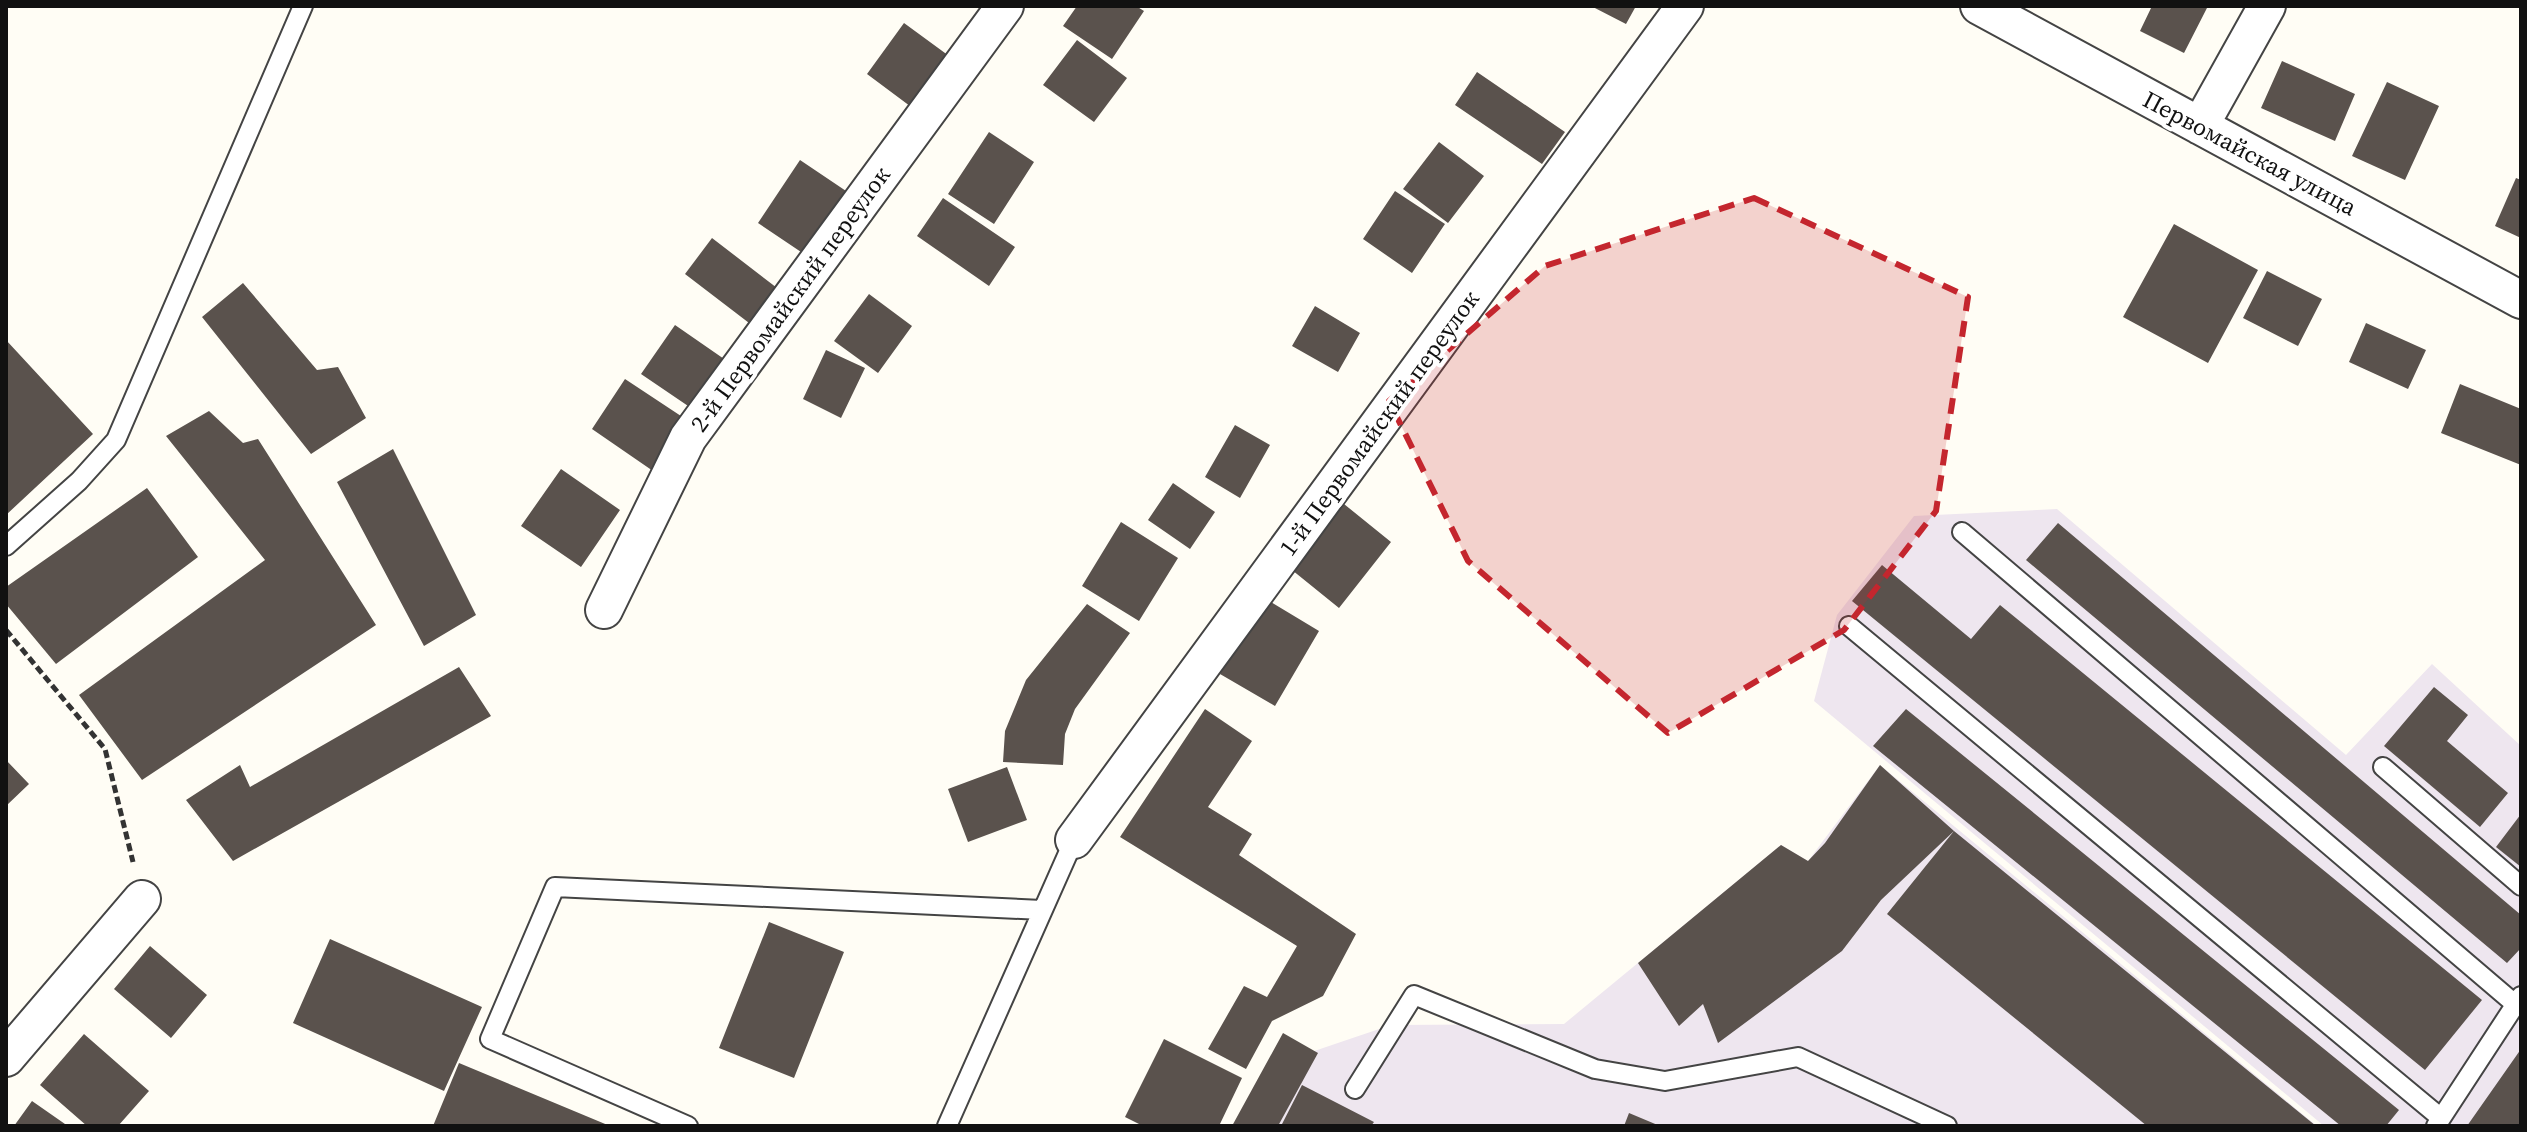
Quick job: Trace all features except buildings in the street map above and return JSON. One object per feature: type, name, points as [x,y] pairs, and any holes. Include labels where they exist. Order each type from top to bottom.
[{"type":"street","name":"2-й Первомайский переулок","points":[[604,610],[688,438],[1005,6]]},
{"type":"street","name":"1-й Первомайский переулок","points":[[1074,840],[1685,6]]},
{"type":"street","name":"Первомайская улица","points":[[1979,6],[2521,300]]},
{"type":"street","points":[[2200,126],[2267,6]]},
{"type":"street","points":[[6,1058],[142,899]]},
{"type":"lane","points":[[6,546],[79,481],[116,440],[303,6]]},
{"type":"lane","points":[[1849,626],[2438,1122],[2518,1000],[1962,532]]},
{"type":"lane","points":[[2383,767],[2521,886]]},
{"type":"lane","points":[[947,1126],[1074,840]]},
{"type":"lane","points":[[688,1126],[490,1039],[555,887],[1042,910]]},
{"type":"lane","points":[[1355,1089],[1414,995],[1595,1069],[1665,1081],[1798,1057],[1947,1126]]},
{"type":"path","points":[[6,630],[105,749],[142,899]]},
{"type":"highlighted area","points":[[1754,198],[1968,297],[1936,511],[1844,630],[1668,733],[1468,561],[1389,401],[1545,266]]},
{"type":"shaded area","points":[[2057,509],[2346,755],[2432,664],[2521,746],[2521,1126],[2324,1126],[1814,701],[1837,615],[1914,516]]},
{"type":"shaded area","points":[[1880,765],[2317,1126],[1237,1126],[1267,1067],[1391,1025],[1564,1024],[1781,845],[1808,861]]}]
